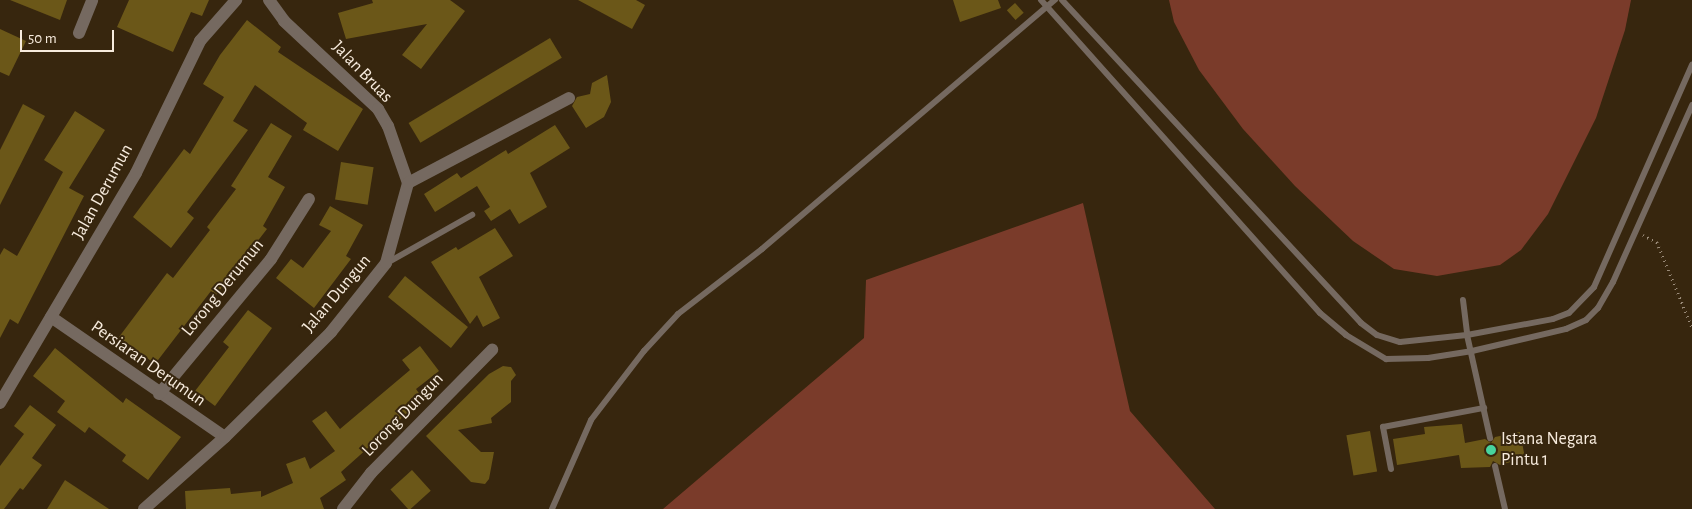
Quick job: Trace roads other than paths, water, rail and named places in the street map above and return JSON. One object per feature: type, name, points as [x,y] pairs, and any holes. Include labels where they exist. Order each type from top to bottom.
[{"type":"street","points":[[79,34],[92,0]]},
{"type":"street","name":"Jalan Derumun","points":[[0,403],[136,173],[200,41],[236,0]]},
{"type":"street","name":"Jalan Bruas","points":[[269,0],[284,21],[378,109],[388,126],[408,183]]},
{"type":"street","points":[[408,183],[569,98]]},
{"type":"street","name":"Jalan Dungun","points":[[144,509],[225,437],[331,332],[386,263],[408,183]]},
{"type":"street","name":"Lorong Derumun","points":[[159,394],[271,259],[309,199]]},
{"type":"street","name":"Persiaran Derumun","points":[[51,317],[159,394],[225,437]]},
{"type":"street","name":"Lorong Dungun","points":[[343,509],[371,473],[492,350]]},
{"type":"lane","points":[[1041,0],[1332,325],[1386,359],[1428,358],[1472,351],[1566,329],[1586,320],[1598,308],[1612,282],[1692,105]]},
{"type":"lane","points":[[552,509],[591,420],[638,358],[678,314],[762,249],[1055,0]]},
{"type":"lane","points":[[1062,0],[1361,323],[1377,335],[1400,342],[1468,335],[1553,319],[1569,313],[1594,286],[1692,65]]},
{"type":"lane","points":[[386,263],[472,215]]},
{"type":"lane","points":[[1464,300],[1468,335],[1490,438]]},
{"type":"lane","points":[[1391,469],[1383,427],[1484,408]]},
{"type":"lane","points":[[1494,466],[1505,509]]},
{"type":"place","name":"Istana Negara Pintu 1","points":[[1491,450]]}]
